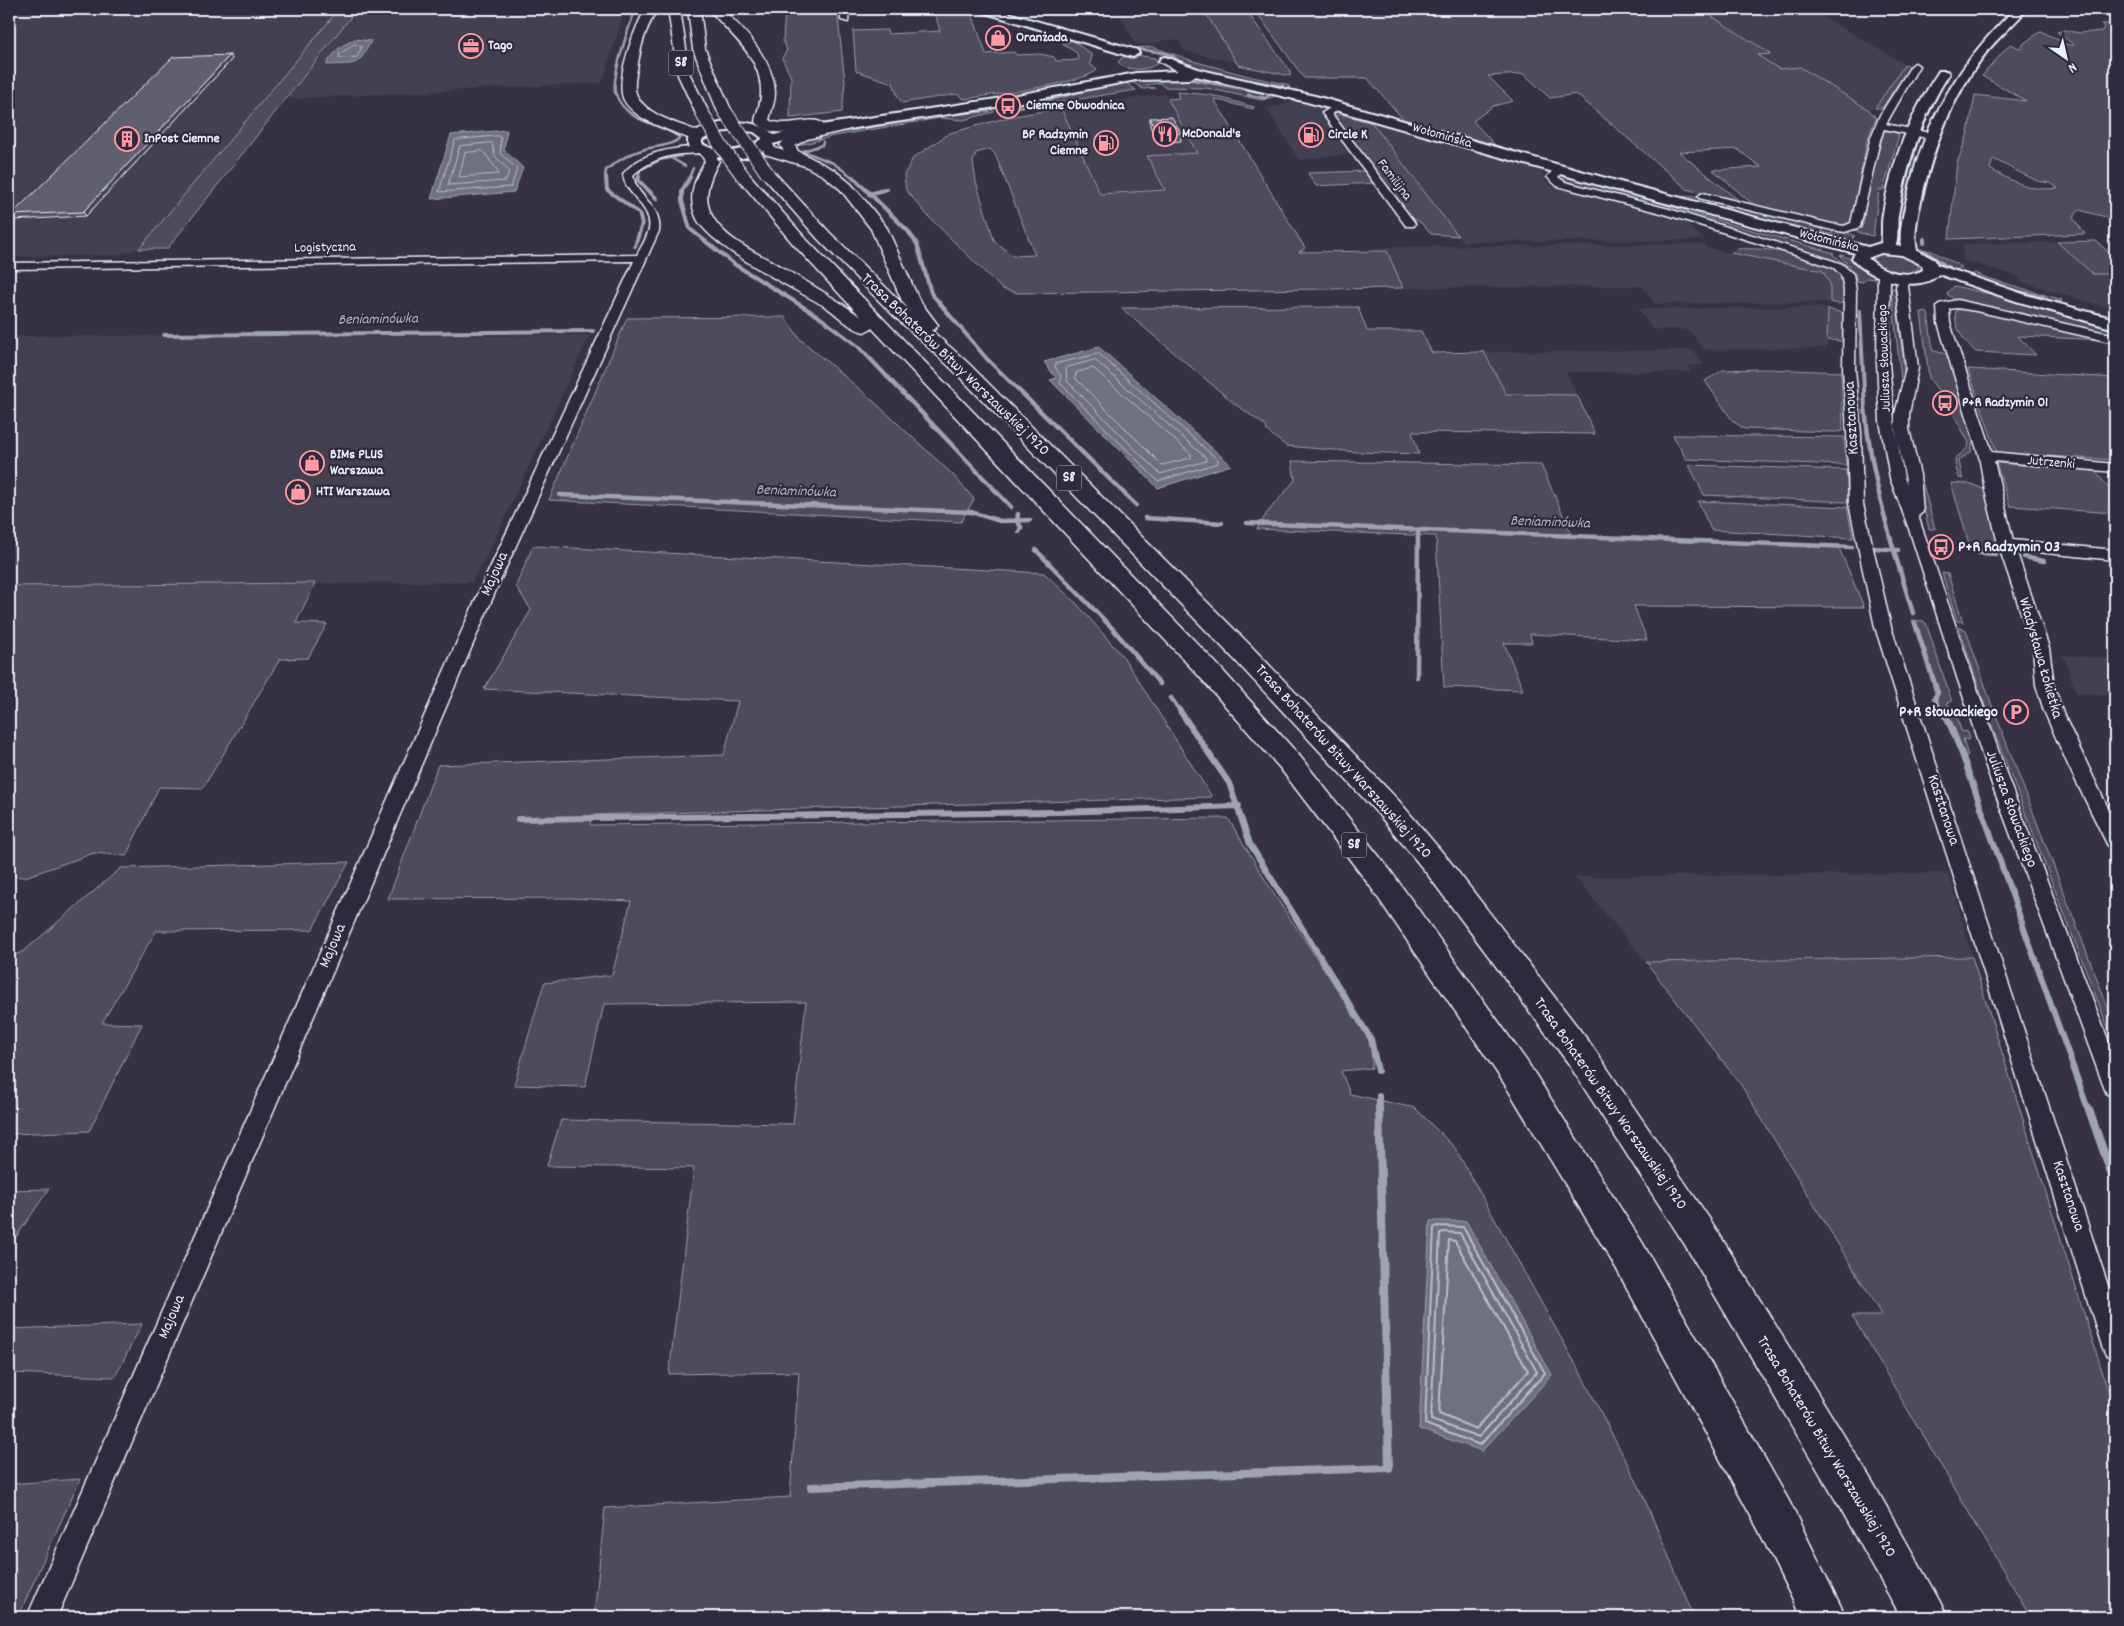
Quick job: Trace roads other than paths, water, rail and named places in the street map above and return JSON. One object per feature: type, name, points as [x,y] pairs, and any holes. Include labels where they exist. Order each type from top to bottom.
[{"type":"highway","points":[[652,9],[637,39],[628,90],[631,99],[640,109],[700,145],[712,161],[702,178],[699,194],[705,218],[716,232],[739,249],[834,305],[927,376]]},
{"type":"highway","name":"Trasa Bohaterów Bitwy Warszawskiej 1920","points":[[674,9],[684,75],[702,113],[721,146],[795,206],[885,297],[960,366],[1242,652],[1389,808],[1438,867],[1579,1053],[1698,1233],[1857,1496],[1925,1617]]},
{"type":"highway","name":"Trasa Bohaterów Bitwy Warszawskiej 1920","points":[[694,9],[699,49],[724,110],[744,142],[755,175],[788,229],[1206,668],[1289,761],[1380,878],[1516,1073],[1628,1255],[1774,1516],[1824,1617]]},
{"type":"highway","points":[[715,9],[734,26],[755,56],[766,79],[768,90],[762,120],[767,125],[773,127],[846,123]]},
{"type":"highway","points":[[766,104],[752,119],[753,125],[764,136],[770,151],[815,166]]},
{"type":"highway","points":[[846,123],[802,136],[787,145],[794,154],[829,173],[846,187],[879,228],[912,301],[960,366]]},
{"type":"main road","points":[[983,9],[1156,59]]},
{"type":"main road","points":[[1910,253],[1908,244],[1913,204],[1921,166],[1931,136],[1945,104],[1966,68],[1998,30],[2021,9]]},
{"type":"main road","points":[[1087,39],[1114,63],[1132,71]]},
{"type":"main road","points":[[700,145],[720,128],[739,126],[764,136],[786,135],[1058,86],[1096,76],[1114,63],[1133,53]]},
{"type":"main road","points":[[1085,85],[1132,71],[1156,59]]},
{"type":"main road","name":"Wołomińska","points":[[1156,59],[1210,78],[1265,88]]},
{"type":"main road","name":"Wołomińska","points":[[1156,59],[1198,73],[1337,107],[1560,169],[1618,186],[1695,213],[1863,255]]},
{"type":"main road","points":[[1887,248],[1891,240],[1890,218],[1904,152],[1920,112],[1950,64]]},
{"type":"main road","points":[[846,123],[1050,93],[1112,79],[1159,74],[1210,78]]},
{"type":"main road","points":[[700,145],[736,154],[754,150],[764,136]]},
{"type":"main road","points":[[1887,248],[1910,253],[1925,259],[1929,271],[1906,278],[1884,274],[1870,268],[1863,255],[1887,248]]},
{"type":"street","points":[[845,9],[845,20]]},
{"type":"street","points":[[1703,196],[1832,227],[1851,228],[1856,226],[1875,140],[1885,115],[1915,66]]},
{"type":"street","name":"Familijna","points":[[1337,107],[1328,113],[1410,224]]},
{"type":"street","points":[[1881,126],[1931,136]]},
{"type":"street","points":[[617,171],[632,160],[700,145]]},
{"type":"street","name":"Majowa","points":[[42,1617],[491,583],[642,258],[655,225],[651,208],[642,200],[628,180],[628,174],[643,161],[700,145]]},
{"type":"street","name":"Kasztanowa","points":[[1560,169],[1552,177],[1561,184],[1635,202],[1838,266],[1843,269],[1850,280],[1849,369],[1854,434],[1856,504],[1883,626],[2115,1346]]},
{"type":"street","points":[[617,183],[621,190],[642,200]]},
{"type":"street","name":"Logistyczna","points":[[9,266],[642,258]]},
{"type":"street","points":[[1929,271],[2115,324]]},
{"type":"street","name":"Juliusza Słowackiego","points":[[1884,274],[1882,363],[1887,421],[1897,478],[1916,529],[1998,779],[2115,1087]]},
{"type":"street","name":"Juliusza Słowackiego","points":[[1906,278],[1902,286],[1912,368],[1904,406],[1902,429],[1913,475],[1916,529]]},
{"type":"street","name":"Władysława Łokietka","points":[[2115,339],[1957,304],[1943,307],[1944,323],[1986,456],[1992,490],[2006,544],[2041,648],[2045,685],[2053,711],[2078,768],[2115,840]]},
{"type":"street","name":"Jutrzenki","points":[[1986,456],[2115,468]]},
{"type":"street","points":[[2006,544],[2115,555]]},
{"type":"water","points":[[355,39],[371,41],[359,60],[350,64],[327,65],[327,62],[340,47]]},
{"type":"water","points":[[507,130],[504,150],[523,168],[514,192],[431,199],[451,135]]},
{"type":"water","points":[[1099,347],[1231,465],[1158,488],[1050,380],[1056,378],[1044,362]]},
{"type":"water","points":[[1430,1221],[1466,1221],[1552,1375],[1482,1451],[1419,1429]]},
{"type":"waterway","points":[[605,178],[606,170],[627,156],[642,150],[672,143],[680,138],[631,114],[616,96],[615,84],[618,63],[636,9]]},
{"type":"waterway","points":[[1104,39],[1123,46]]},
{"type":"waterway","points":[[1131,48],[1165,53],[1174,57],[1183,65]]},
{"type":"waterway","points":[[1226,76],[1283,86]]},
{"type":"waterway","points":[[1183,78],[1271,94],[1265,98],[1248,95]]},
{"type":"waterway","points":[[1038,103],[1098,87]]},
{"type":"waterway","points":[[998,110],[1024,106]]},
{"type":"waterway","points":[[819,139],[818,136],[821,135],[942,115],[989,111]]},
{"type":"waterway","points":[[823,142],[822,145],[803,151],[833,163],[854,178]]},
{"type":"waterway","points":[[638,178],[640,170],[660,160],[681,156]]},
{"type":"waterway","points":[[671,158],[685,166]]},
{"type":"waterway","points":[[689,178],[693,168]]},
{"type":"waterway","points":[[606,177],[607,190],[639,213],[642,224],[635,246]]},
{"type":"waterway","points":[[639,177],[638,180],[657,199]]},
{"type":"waterway","points":[[690,177],[682,191],[682,201],[690,229],[734,264],[818,316],[859,347],[918,409]]},
{"type":"waterway","points":[[853,177],[870,194]]},
{"type":"waterway","points":[[870,194],[887,189]]},
{"type":"waterway","points":[[870,194],[908,231],[917,244],[931,293],[987,359],[1038,409]]},
{"type":"waterway","points":[[1925,251],[1950,269]]},
{"type":"waterway","points":[[2010,290],[2043,297]]},
{"type":"waterway","points":[[1860,311],[1865,409]]},
{"type":"waterway","name":"Beniaminówka","points":[[164,335],[593,331]]},
{"type":"waterway","points":[[917,408],[1011,507]]},
{"type":"waterway","points":[[1037,408],[1136,505]]},
{"type":"waterway","points":[[1865,408],[1877,486],[1894,550]]},
{"type":"waterway","name":"Beniaminówka","points":[[560,495],[971,512],[1000,521],[1017,520]]},
{"type":"waterway","name":"Beniaminówka","points":[[1017,520],[1018,514]]},
{"type":"waterway","name":"Beniaminówka","points":[[1145,518],[1222,523]]},
{"type":"waterway","points":[[1017,520],[1021,527],[1019,532]]},
{"type":"waterway","name":"Beniaminówka","points":[[1017,520],[1030,520]]},
{"type":"waterway","name":"Beniaminówka","points":[[1247,523],[1852,547]]},
{"type":"waterway","points":[[1417,677],[1418,530]]},
{"type":"waterway","name":"Beniaminówka","points":[[1876,548],[1894,550]]},
{"type":"waterway","points":[[1036,550],[1113,629],[1160,684]]},
{"type":"waterway","name":"Beniaminówka","points":[[1894,550],[1898,550]]},
{"type":"waterway","points":[[1894,550],[1913,613]]},
{"type":"waterway","name":"Beniaminówka","points":[[1979,553],[1996,554]]},
{"type":"waterway","name":"Beniaminówka","points":[[2024,557],[2044,561]]},
{"type":"waterway","points":[[1915,623],[1938,693],[1935,698],[1940,712]]},
{"type":"waterway","points":[[1171,698],[1181,712]]},
{"type":"waterway","points":[[1180,711],[1229,783],[1237,806]]},
{"type":"waterway","points":[[1940,711],[1948,719],[1962,754],[2088,1109]]},
{"type":"waterway","points":[[518,819],[1058,812],[1237,806]]},
{"type":"waterway","points":[[1237,806],[1250,844],[1371,1039],[1378,1071]]},
{"type":"waterway","points":[[1379,1096],[1379,1107]]},
{"type":"waterway","points":[[811,1487],[1389,1468],[1379,1107]]},
{"type":"waterway","points":[[2088,1107],[2115,1184]]},
{"type":"place","name":"Oranżada","points":[[998,38]]},
{"type":"place","name":"Tago","points":[[471,46]]},
{"type":"place","name":"Ciemne Obwodnica","points":[[1008,106]]},
{"type":"place","name":"McDonald's","points":[[1165,134]]},
{"type":"place","name":"Circle K","points":[[1311,135]]},
{"type":"place","name":"InPost Ciemne","points":[[127,139]]},
{"type":"place","name":"BP Radzymin Ciemne","points":[[1106,143]]},
{"type":"place","name":"P+R Radzymin 01","points":[[1945,403]]},
{"type":"place","name":"BIMs PLUS Warszawa","points":[[312,463]]},
{"type":"place","name":"HTI Warszawa","points":[[298,492]]},
{"type":"place","name":"P+R Radzymin 03","points":[[1941,547]]},
{"type":"place","name":"P+R Słowackiego","points":[[2016,712]]}]
